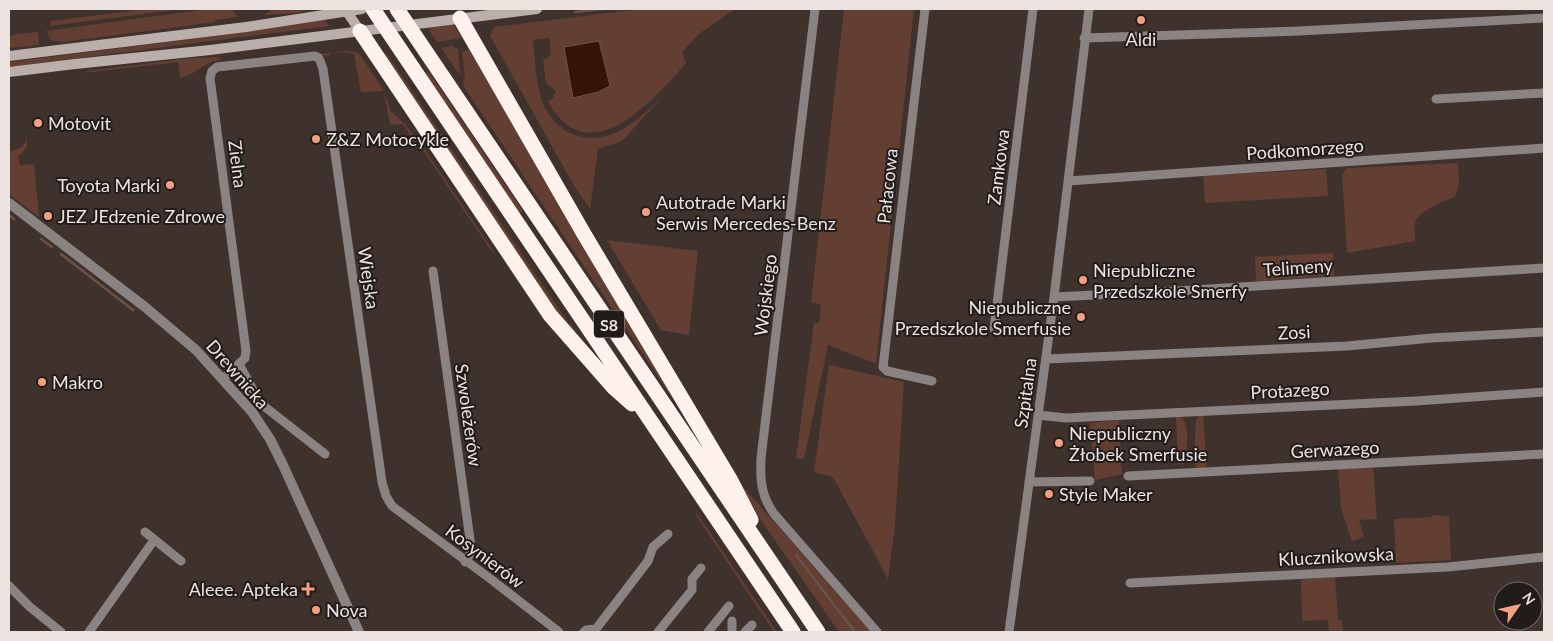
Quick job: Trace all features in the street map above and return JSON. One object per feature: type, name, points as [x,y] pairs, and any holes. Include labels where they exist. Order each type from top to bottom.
[{"type":"highway","name":"S8","points":[[373,9],[793,632]]},
{"type":"highway","name":"S8","points":[[397,9],[818,632]]},
{"type":"highway","points":[[458,14],[584,234],[730,479],[780,577]]},
{"type":"highway","points":[[360,32],[550,315],[614,388],[648,418]]},
{"type":"main road","points":[[302,19],[314,9]]},
{"type":"main road","points":[[9,56],[202,33],[362,9]]},
{"type":"main road","points":[[9,72],[360,32],[458,14],[537,9]]},
{"type":"main road","points":[[346,10],[360,32]]},
{"type":"street","name":"Wojskiego","points":[[815,9],[760,477],[764,496],[769,507],[877,632]]},
{"type":"street","name":"Pałacowa","points":[[925,9],[883,367],[888,371],[932,381]]},
{"type":"street","name":"Zamkowa","points":[[994,329],[1033,9]]},
{"type":"street","name":"Szpitalna","points":[[1009,632],[1054,297],[1089,9]]},
{"type":"street","points":[[1084,38],[1299,31],[1544,18]]},
{"type":"street","name":"Zielna","points":[[239,364],[245,358],[246,351],[210,78],[212,71],[217,67],[315,56]]},
{"type":"street","name":"Wiejska","points":[[315,56],[320,58],[323,69],[382,482],[386,496],[392,506]]},
{"type":"street","points":[[1436,99],[1544,94]]},
{"type":"street","name":"Podkomorzego","points":[[1068,181],[1544,148]]},
{"type":"street","name":"Drewnicka","points":[[9,203],[196,350],[252,412],[270,439],[294,488],[359,632]]},
{"type":"street","name":"Telimeny","points":[[1054,297],[1544,268]]},
{"type":"street","name":"Szwoleżerów","points":[[433,271],[471,547],[470,554],[465,562]]},
{"type":"street","name":"Zosi","points":[[1046,359],[1347,346],[1432,338],[1544,332]]},
{"type":"street","points":[[223,379],[239,364],[260,403],[325,454]]},
{"type":"street","name":"Protazego","points":[[1038,415],[1066,418],[1416,401],[1544,392]]},
{"type":"street","name":"Gerwazego","points":[[1128,476],[1544,454]]},
{"type":"street","points":[[1029,482],[1090,481]]},
{"type":"street","name":"Kosynierów","points":[[392,506],[559,632]]},
{"type":"street","points":[[144,532],[181,561]]},
{"type":"street","points":[[584,632],[596,629],[648,561],[653,547],[668,534]]},
{"type":"street","points":[[89,632],[154,540]]},
{"type":"street","name":"Klucznikowska","points":[[1130,583],[1448,566],[1544,557]]},
{"type":"street","points":[[658,632],[692,590],[692,579],[701,568]]},
{"type":"street","points":[[9,586],[30,607],[61,632]]},
{"type":"street","points":[[708,632],[729,606]]},
{"type":"street","points":[[732,621],[732,632]]},
{"type":"street","points":[[745,632],[752,625]]},
{"type":"shaded area","points":[[144,9],[182,9],[50,26],[51,21]]},
{"type":"shaded area","points":[[208,9],[232,9],[237,17],[215,20],[215,22],[62,42],[51,40],[46,31]]},
{"type":"shaded area","points":[[273,9],[274,11],[277,9],[310,9],[298,13],[264,15]]},
{"type":"shaded area","points":[[641,9],[735,9],[700,33],[682,52],[686,63],[656,95],[620,124],[601,132],[582,132],[564,122],[548,101],[553,98],[556,91],[546,83],[543,60],[551,55],[549,38],[533,40],[537,80],[543,104],[555,122],[572,134],[586,138],[612,134],[635,121],[665,94],[622,141],[598,149],[590,209],[576,189],[490,36],[494,27]]},
{"type":"shaded area","points":[[844,9],[914,9],[876,364],[828,345],[804,459],[796,458],[814,323],[819,323],[821,305],[811,302]]},
{"type":"shaded area","points":[[325,20],[329,26],[9,67],[9,62]]},
{"type":"shaded area","points":[[453,25],[462,38],[437,42],[428,28]]},
{"type":"shaded area","points":[[38,32],[39,45],[9,48],[9,37],[16,34]]},
{"type":"shaded area","points":[[599,41],[610,86],[598,92],[573,98],[564,47]]},
{"type":"shaded area","points":[[452,46],[458,49],[459,74],[441,48]]},
{"type":"shaded area","points":[[469,50],[693,429],[464,87],[465,76],[462,52]]},
{"type":"shaded area","points":[[346,51],[356,52],[361,56],[384,91],[361,92],[354,54],[345,52],[330,53],[328,56],[319,54]]},
{"type":"shaded area","points":[[387,54],[569,324],[588,348],[568,327],[550,302],[382,55]]},
{"type":"shaded area","points":[[219,57],[220,60],[210,63],[191,74],[180,77],[178,62],[84,73],[87,71],[191,58]]},
{"type":"shaded area","points":[[429,72],[523,211],[519,214],[425,73]]},
{"type":"shaded area","points":[[384,91],[391,111],[405,124],[419,143],[418,148],[403,124],[390,125]]},
{"type":"shaded area","points":[[27,139],[27,147],[18,157],[20,165],[34,164],[39,217],[9,194],[9,152],[22,147]]},
{"type":"shaded area","points":[[422,145],[496,255],[490,249],[423,150]]},
{"type":"shaded area","points":[[1458,163],[1459,184],[1455,197],[1431,207],[1420,215],[1415,224],[1415,241],[1347,253],[1342,175],[1347,168]]},
{"type":"shaded area","points":[[1326,169],[1328,196],[1205,203],[1203,176]]},
{"type":"shaded area","points":[[607,240],[698,251],[689,335],[661,330]]},
{"type":"shaded area","points":[[1333,253],[1334,276],[1256,281],[1255,257]]},
{"type":"shaded area","points":[[829,365],[904,382],[895,526],[888,579],[833,477],[814,472]]},
{"type":"shaded area","points":[[1203,414],[1207,470],[1196,468],[1194,459],[1196,420],[1199,415]]},
{"type":"shaded area","points":[[1176,417],[1181,417],[1184,421],[1187,438],[1186,461],[1178,465]]},
{"type":"shaded area","points":[[1119,420],[1122,474],[1095,480],[1090,423]]},
{"type":"shaded area","points":[[1373,466],[1377,519],[1359,520],[1364,537],[1352,542],[1341,508],[1338,469]]},
{"type":"shaded area","points":[[738,481],[871,632],[839,632],[760,519]]},
{"type":"shaded area","points":[[697,513],[777,632],[774,632],[695,514]]},
{"type":"shaded area","points":[[1432,515],[1449,516],[1451,560],[1396,563],[1394,519],[1432,517]]},
{"type":"shaded area","points":[[1335,577],[1338,620],[1342,621],[1343,632],[1329,632],[1328,620],[1302,621],[1301,579]]},
{"type":"waterway","points":[[575,12],[602,9]]},
{"type":"waterway","points":[[9,215],[14,219]]},
{"type":"waterway","points":[[41,239],[52,247]]},
{"type":"waterway","points":[[61,254],[133,310]]},
{"type":"waterway","points":[[796,555],[855,632]]},
{"type":"place","name":"Aldi","points":[[1141,20]]},
{"type":"place","name":"Motovit","points":[[38,123]]},
{"type":"place","name":"Z&Z Motocykle","points":[[316,139]]},
{"type":"place","name":"Toyota Marki","points":[[170,185]]},
{"type":"place","name":"Autotrade Marki Serwis Mercedes-Benz","points":[[646,212]]},
{"type":"place","name":"JEZ JEdzenie Zdrowe","points":[[48,216]]},
{"type":"place","name":"Niepubliczne Przedszkole Smerfy","points":[[1083,280]]},
{"type":"place","name":"Niepubliczne Przedszkole Smerfusie","points":[[1081,317]]},
{"type":"place","name":"Makro","points":[[42,382]]},
{"type":"place","name":"Niepubliczny Żłobek Smerfusie","points":[[1059,443]]},
{"type":"place","name":"Style Maker","points":[[1049,494]]},
{"type":"place","name":"Aleee. Apteka","points":[[308,589]]},
{"type":"place","name":"Nova","points":[[316,610]]}]
